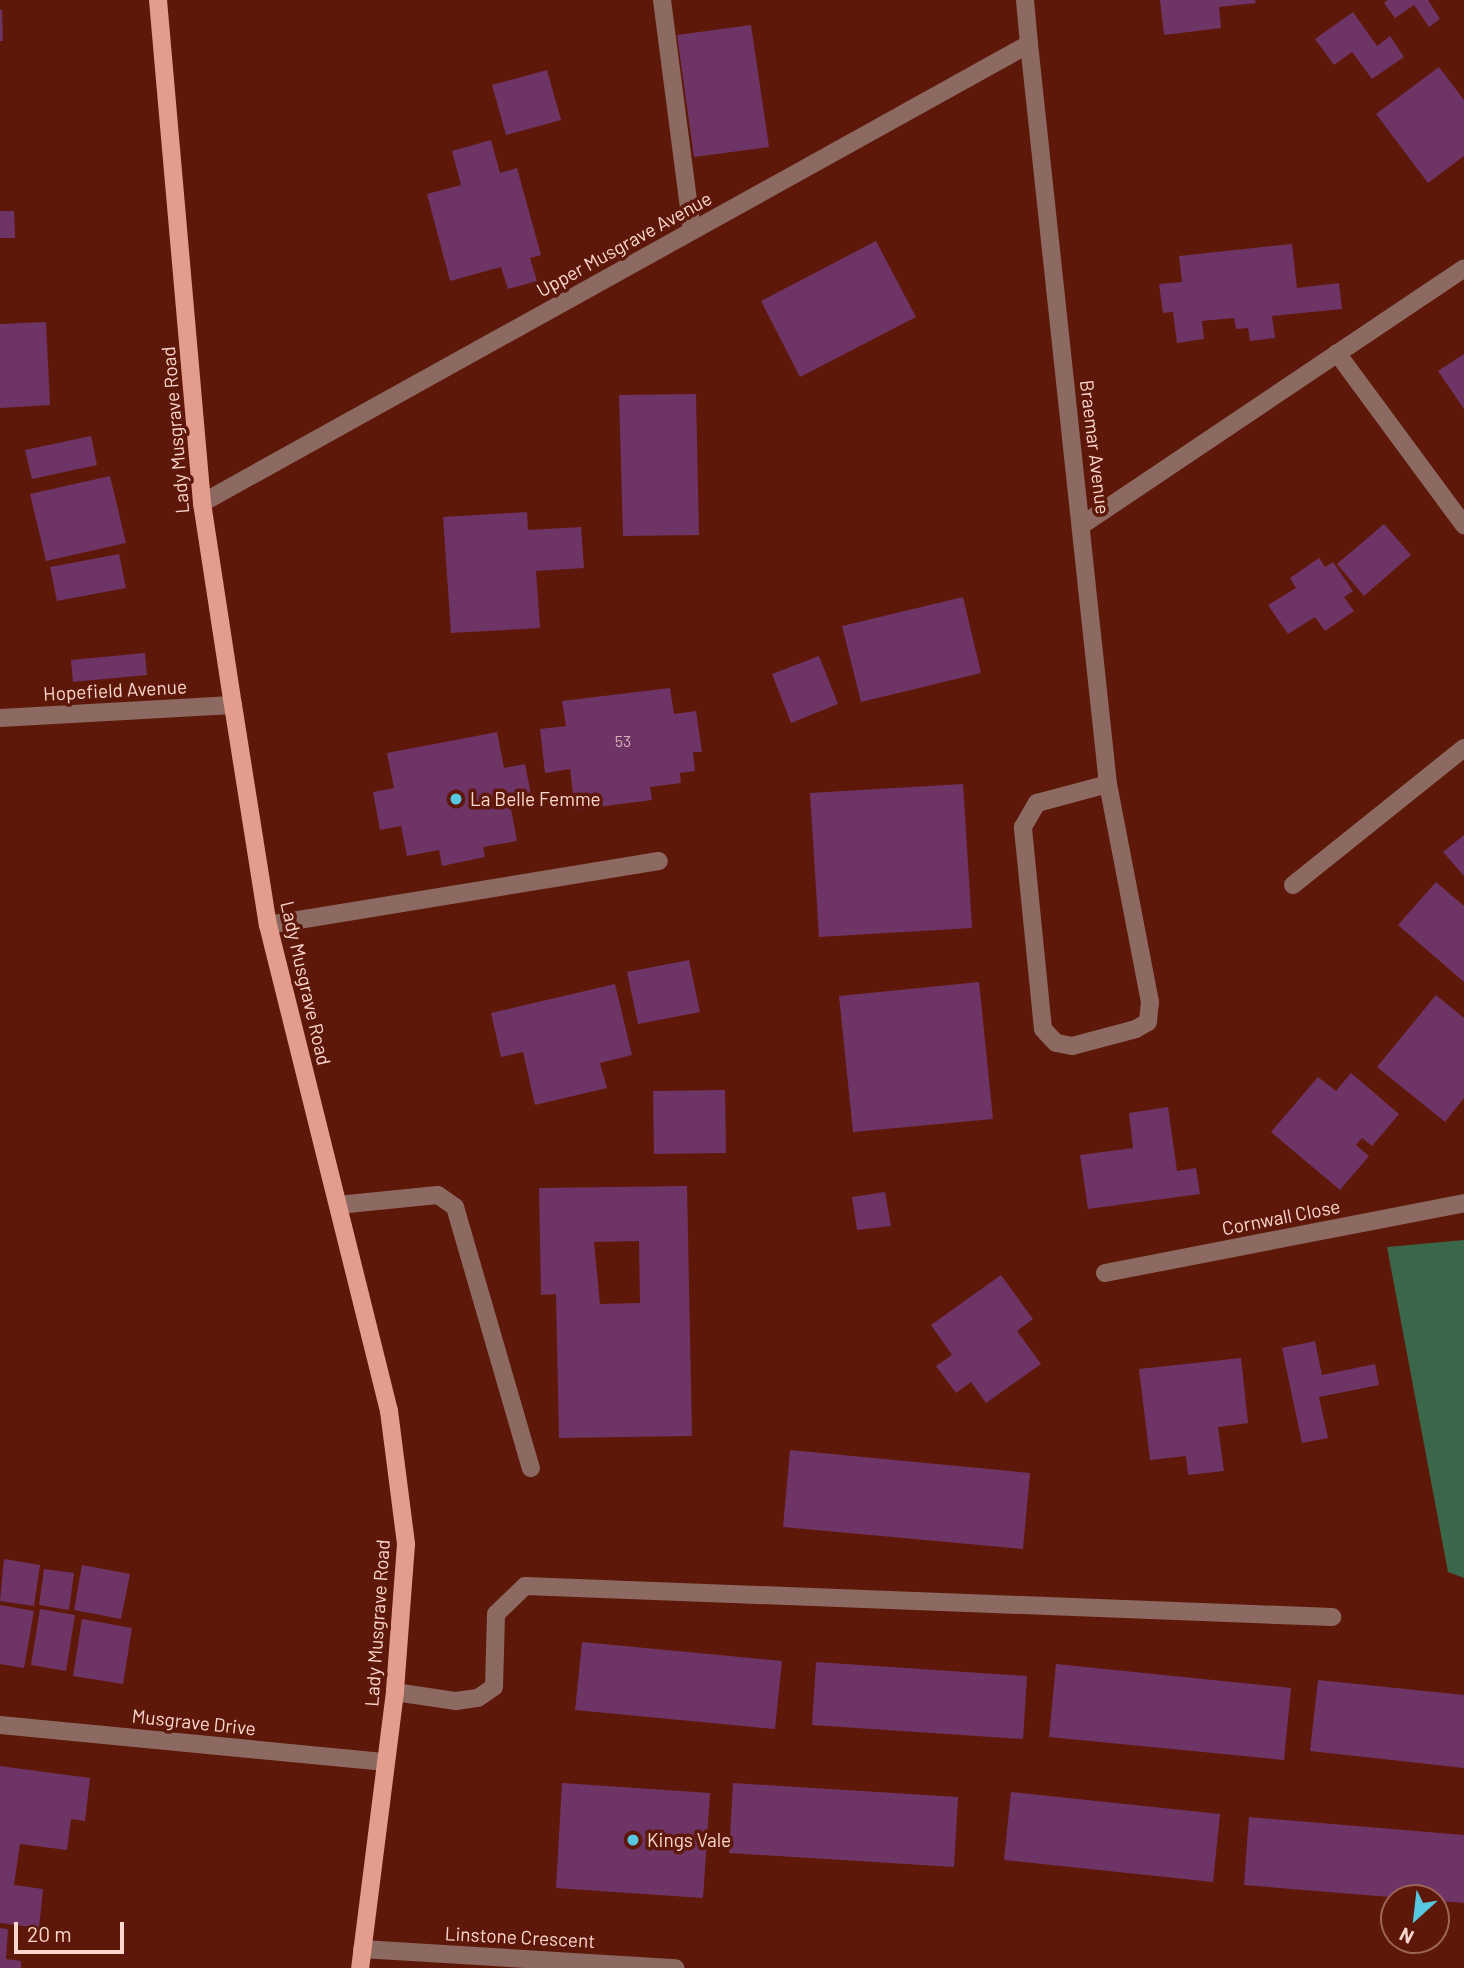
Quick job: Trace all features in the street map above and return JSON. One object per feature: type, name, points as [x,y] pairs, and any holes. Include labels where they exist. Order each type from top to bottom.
[{"type":"main road","name":"Lady Musgrave Road","points":[[158,0],[202,503],[268,925],[389,1411],[407,1544],[396,1692],[383,1762],[360,1968]]},
{"type":"street","points":[[662,0],[692,230]]},
{"type":"street","points":[[1025,0],[1029,44]]},
{"type":"street","name":"Upper Musgrave Avenue","points":[[202,503],[1029,44]]},
{"type":"street","name":"Braemar Avenue","points":[[1029,44],[1082,525],[1464,268]]},
{"type":"street","points":[[1337,353],[1464,525]]},
{"type":"street","points":[[1082,525],[1108,784],[1150,1002],[1148,1023],[1072,1046],[1056,1043],[1043,1030],[1023,827],[1027,814],[1037,803],[1108,784]]},
{"type":"street","name":"Hopefield Avenue","points":[[0,718],[233,705]]},
{"type":"street","points":[[1293,885],[1464,748]]},
{"type":"street","points":[[268,925],[659,862]]},
{"type":"street","points":[[338,1205],[438,1195],[455,1208],[531,1468]]},
{"type":"street","name":"Cornwall Close","points":[[1105,1273],[1464,1203]]},
{"type":"street","points":[[396,1692],[456,1701],[478,1698],[494,1687],[496,1614],[525,1586],[1332,1617]]},
{"type":"street","name":"Musgrave Drive","points":[[0,1725],[383,1762]]},
{"type":"street","name":"Linstone Crescent","points":[[362,1949],[675,1968]]},
{"type":"green space","points":[[1464,1240],[1464,1578],[1448,1572],[1387,1247]]},
{"type":"building","points":[[1160,0],[1255,0],[1256,3],[1219,7],[1221,28],[1164,35]]},
{"type":"building","points":[[1388,0],[1428,0],[1440,19],[1429,27],[1414,5],[1395,18],[1384,3]]},
{"type":"building","points":[[2,10],[3,41],[0,41]]},
{"type":"building","points":[[1353,12],[1377,46],[1390,36],[1404,57],[1372,79],[1352,52],[1334,65],[1315,39]]},
{"type":"building","points":[[751,25],[769,147],[694,157],[677,35]]},
{"type":"building","points":[[1439,67],[1464,100],[1464,156],[1428,183],[1376,114]]},
{"type":"building","points":[[547,70],[561,120],[506,135],[492,85]]},
{"type":"building","points":[[491,140],[500,173],[517,168],[541,255],[530,258],[537,281],[508,289],[501,267],[450,281],[427,194],[461,185],[452,151]]},
{"type":"building","points":[[0,211],[14,211],[15,238],[0,238]]},
{"type":"building","points":[[876,241],[916,317],[800,377],[761,301]]},
{"type":"building","points":[[1292,244],[1297,288],[1339,283],[1342,309],[1272,316],[1275,338],[1250,341],[1248,328],[1236,329],[1234,318],[1202,321],[1204,339],[1177,343],[1173,312],[1163,313],[1159,284],[1182,282],[1179,256]]},
{"type":"building","points":[[46,322],[50,405],[0,408],[0,324]]},
{"type":"building","points":[[1464,354],[1464,409],[1438,371]]},
{"type":"building","points":[[696,394],[699,535],[623,536],[619,395]]},
{"type":"building","points":[[91,436],[97,465],[32,479],[25,450]]},
{"type":"building","points":[[110,476],[126,543],[46,561],[30,494]]},
{"type":"building","points":[[527,512],[528,530],[581,527],[584,568],[536,571],[540,628],[451,633],[443,517]]},
{"type":"building","points":[[1384,524],[1411,555],[1364,596],[1337,564]]},
{"type":"building","points":[[119,554],[126,588],[57,601],[50,567]]},
{"type":"building","points":[[1319,558],[1325,567],[1333,562],[1353,591],[1344,597],[1354,611],[1325,631],[1315,617],[1288,634],[1268,605],[1296,588],[1290,578]]},
{"type":"building","points":[[963,597],[981,673],[861,702],[842,626]]},
{"type":"building","points":[[145,653],[147,675],[73,682],[71,660]]},
{"type":"building","points":[[819,656],[838,704],[791,723],[772,674]]},
{"type":"building","points":[[670,688],[674,714],[696,711],[702,752],[693,752],[695,771],[680,773],[681,783],[650,787],[652,800],[575,810],[570,769],[545,773],[540,729],[566,726],[562,701]]},
{"type":"building","points":[[497,732],[504,768],[525,764],[533,805],[511,809],[517,841],[483,847],[485,857],[442,866],[439,850],[407,856],[401,826],[380,830],[373,792],[394,788],[387,753]]},
{"type":"building","points":[[963,784],[972,928],[819,937],[810,793]]},
{"type":"building","points":[[1464,835],[1464,876],[1443,852]]},
{"type":"building","points":[[1436,882],[1464,906],[1464,982],[1398,925]]},
{"type":"building","points":[[689,960],[700,1012],[638,1024],[627,972]]},
{"type":"building","points":[[979,982],[993,1119],[853,1132],[839,996]]},
{"type":"building","points":[[615,984],[632,1055],[600,1063],[607,1088],[535,1105],[523,1052],[501,1057],[491,1013]]},
{"type":"building","points":[[1436,995],[1464,1018],[1464,1098],[1445,1122],[1377,1067]]},
{"type":"building","points":[[1351,1073],[1399,1114],[1372,1146],[1362,1138],[1356,1145],[1369,1156],[1340,1190],[1271,1132],[1318,1077],[1336,1091]]},
{"type":"building","points":[[725,1090],[726,1153],[654,1154],[653,1091]]},
{"type":"building","points":[[1168,1107],[1177,1171],[1196,1168],[1200,1194],[1088,1209],[1080,1155],[1133,1148],[1129,1113]]},
{"type":"building","points":[[687,1186],[692,1436],[559,1438],[556,1294],[541,1295],[539,1188]],"holes":[[[639,1241],[640,1303],[600,1304],[594,1242]]]},
{"type":"building","points":[[885,1192],[891,1226],[857,1230],[852,1197]]},
{"type":"building","points":[[1001,1275],[1033,1319],[1017,1331],[1041,1364],[986,1403],[971,1382],[956,1393],[936,1366],[952,1355],[931,1325]]},
{"type":"building","points":[[1315,1341],[1322,1375],[1375,1364],[1379,1385],[1319,1397],[1328,1438],[1302,1443],[1282,1348]]},
{"type":"building","points":[[1241,1358],[1248,1423],[1218,1427],[1224,1471],[1188,1475],[1186,1456],[1150,1460],[1139,1369]]},
{"type":"building","points":[[790,1450],[1030,1473],[1023,1549],[783,1527]]},
{"type":"building","points":[[4,1559],[40,1565],[34,1606],[0,1601]]},
{"type":"building","points":[[82,1565],[130,1574],[121,1619],[74,1610]]},
{"type":"building","points":[[44,1569],[74,1573],[69,1610],[39,1605]]},
{"type":"building","points":[[0,1605],[34,1611],[24,1668],[0,1664]]},
{"type":"building","points":[[40,1609],[75,1615],[66,1671],[31,1665]]},
{"type":"building","points":[[82,1619],[132,1628],[123,1684],[73,1676]]},
{"type":"building","points":[[582,1642],[782,1661],[775,1729],[575,1710]]},
{"type":"building","points":[[816,1662],[1027,1676],[1023,1739],[812,1725]]},
{"type":"building","points":[[1056,1664],[1291,1688],[1284,1760],[1049,1737]]},
{"type":"building","points":[[1318,1680],[1464,1695],[1464,1768],[1310,1751]]},
{"type":"building","points":[[0,1766],[90,1778],[85,1821],[71,1819],[67,1850],[20,1844],[14,1885],[43,1889],[39,1928],[0,1923]]},
{"type":"building","name":"Kings Vale","points":[[562,1783],[710,1793],[703,1898],[556,1888]]},
{"type":"building","points":[[733,1783],[958,1797],[954,1867],[729,1853]]},
{"type":"building","points":[[1011,1792],[1220,1814],[1213,1882],[1004,1860]]},
{"type":"building","points":[[1249,1817],[1464,1835],[1464,1903],[1450,1902],[1450,1884],[1380,1884],[1380,1896],[1244,1885]]},
{"type":"building","points":[[0,1928],[8,1929],[6,1959],[21,1961],[21,1968],[0,1968]]},
{"type":"place","name":"La Belle Femme","points":[[456,799]]},
{"type":"place","name":"Kings Vale","points":[[633,1840]]}]
